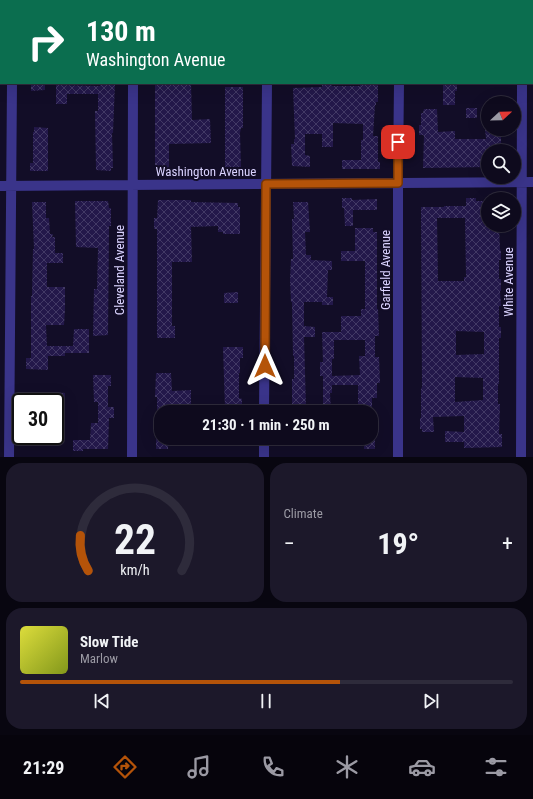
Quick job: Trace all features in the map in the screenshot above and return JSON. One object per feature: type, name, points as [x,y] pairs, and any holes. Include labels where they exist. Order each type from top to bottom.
[{"type":"street","points":[[9,457],[12,84]]},
{"type":"street","name":"Cleveland Avenue","points":[[132,457],[133,84]]},
{"type":"street","points":[[264,405],[267,84]]},
{"type":"street","name":"Garfield Avenue","points":[[398,457],[399,84]]},
{"type":"street","name":"White Avenue","points":[[521,182],[522,84]]},
{"type":"street","name":"Washington Avenue","points":[[0,186],[481,182]]},
{"type":"street","name":"Washington Avenue","points":[[521,182],[533,182]]},
{"type":"street","name":"White Avenue","points":[[521,184],[521,457]]},
{"type":"street","points":[[264,445],[264,457]]},
{"type":"building","points":[[31,84],[45,84],[45,90],[31,91]]},
{"type":"building","points":[[100,84],[115,84],[112,133],[113,168],[111,168],[111,171],[96,170],[95,111],[98,111],[98,94],[67,94],[67,104],[56,104],[56,85],[100,86]]},
{"type":"building","points":[[191,84],[192,120],[210,119],[211,143],[169,144],[169,171],[158,171],[158,169],[155,169],[155,85]]},
{"type":"building","points":[[322,84],[332,84],[332,86],[360,86],[360,84],[378,84],[378,102],[376,102],[375,105],[373,136],[378,136],[378,162],[380,162],[380,169],[342,169],[342,160],[361,160],[363,124],[333,123],[333,147],[322,147],[322,134],[305,134],[305,155],[310,156],[310,167],[292,166],[291,144],[294,144],[295,139],[293,88],[322,87]]},
{"type":"building","points":[[443,84],[457,84],[457,91],[455,91],[455,105],[443,105]]},
{"type":"building","points":[[225,87],[243,87],[243,128],[241,128],[240,133],[241,167],[225,167]]},
{"type":"building","points":[[466,108],[477,108],[477,118],[466,118]]},
{"type":"building","points":[[424,109],[437,109],[438,132],[455,131],[455,139],[486,139],[486,136],[501,136],[501,144],[481,144],[481,167],[423,168],[424,136],[419,135],[419,125],[421,125],[421,113],[423,113]]},
{"type":"building","points":[[34,127],[48,128],[48,171],[30,171],[30,163],[33,163]]},
{"type":"building","points":[[342,198],[352,198],[352,200],[377,199],[377,210],[353,210],[353,226],[345,226]]},
{"type":"building","points":[[466,198],[476,198],[476,201],[481,201],[481,232],[499,232],[501,260],[499,260],[499,279],[501,279],[501,306],[499,306],[499,327],[501,327],[501,338],[499,338],[498,404],[500,404],[499,434],[502,434],[502,447],[464,448],[464,442],[445,442],[445,431],[464,432],[464,416],[433,417],[434,432],[422,432],[422,429],[420,429],[422,387],[421,207],[466,206]],"holes":[[[437,218],[465,218],[466,277],[464,277],[464,281],[438,281]],[[456,331],[484,332],[484,354],[456,355]],[[455,377],[483,378],[483,400],[455,402]]]},
{"type":"building","points":[[158,200],[191,200],[191,202],[238,203],[238,207],[240,207],[240,234],[223,234],[223,232],[218,232],[218,226],[191,227],[192,262],[172,262],[172,326],[175,326],[175,338],[157,338],[157,229],[154,229],[154,218],[157,218]]},
{"type":"building","points":[[75,201],[108,201],[109,208],[111,208],[111,226],[109,226],[108,335],[93,336],[94,289],[97,289],[98,248],[76,247]]},
{"type":"building","points":[[32,202],[46,202],[46,218],[49,218],[50,234],[53,234],[52,237],[55,237],[55,253],[63,253],[63,263],[47,263],[47,287],[65,287],[65,309],[64,325],[46,325],[47,346],[73,346],[74,329],[89,329],[89,353],[65,353],[65,356],[48,356],[48,370],[26,369],[26,358],[31,358],[31,296],[34,249]]},
{"type":"building","points":[[293,202],[308,202],[310,232],[305,232],[306,255],[311,255],[311,260],[332,261],[332,270],[328,270],[327,297],[333,297],[333,305],[322,305],[322,302],[304,302],[304,326],[315,327],[315,337],[304,337],[306,405],[292,405],[294,356],[290,280],[291,259],[293,259],[292,219],[294,219]]},
{"type":"building","points":[[355,228],[373,228],[373,232],[377,232],[377,309],[379,336],[375,336],[375,357],[379,357],[380,383],[377,383],[377,398],[372,398],[372,405],[358,405],[358,385],[332,385],[332,393],[330,393],[331,405],[323,405],[323,376],[320,376],[320,362],[323,362],[322,332],[341,332],[341,316],[361,316],[361,309],[365,309],[365,261],[341,261],[341,251],[355,251]],"holes":[[[334,340],[365,340],[365,356],[359,356],[360,375],[332,376]]]},
{"type":"building","points":[[238,292],[238,303],[224,303],[224,293]]},
{"type":"building","points":[[223,347],[243,347],[243,358],[240,358],[239,373],[239,398],[242,399],[242,405],[225,405]]},
{"type":"building","points":[[156,373],[171,373],[172,391],[191,390],[191,405],[157,405],[157,397],[155,397]]},
{"type":"building","points":[[93,375],[111,375],[111,386],[108,386],[108,407],[114,407],[114,418],[109,418],[108,449],[83,449],[83,451],[73,451],[73,440],[90,440],[91,423],[98,423],[98,402],[94,402]]},
{"type":"building","points":[[54,392],[65,393],[65,403],[64,393]]},
{"type":"building","points":[[156,445],[191,445],[168,446],[168,449],[156,449]]},
{"type":"building","points":[[364,445],[375,445],[375,449],[364,449]]},
{"type":"route","points":[[265,366],[266,184],[398,183],[398,142]]}]
